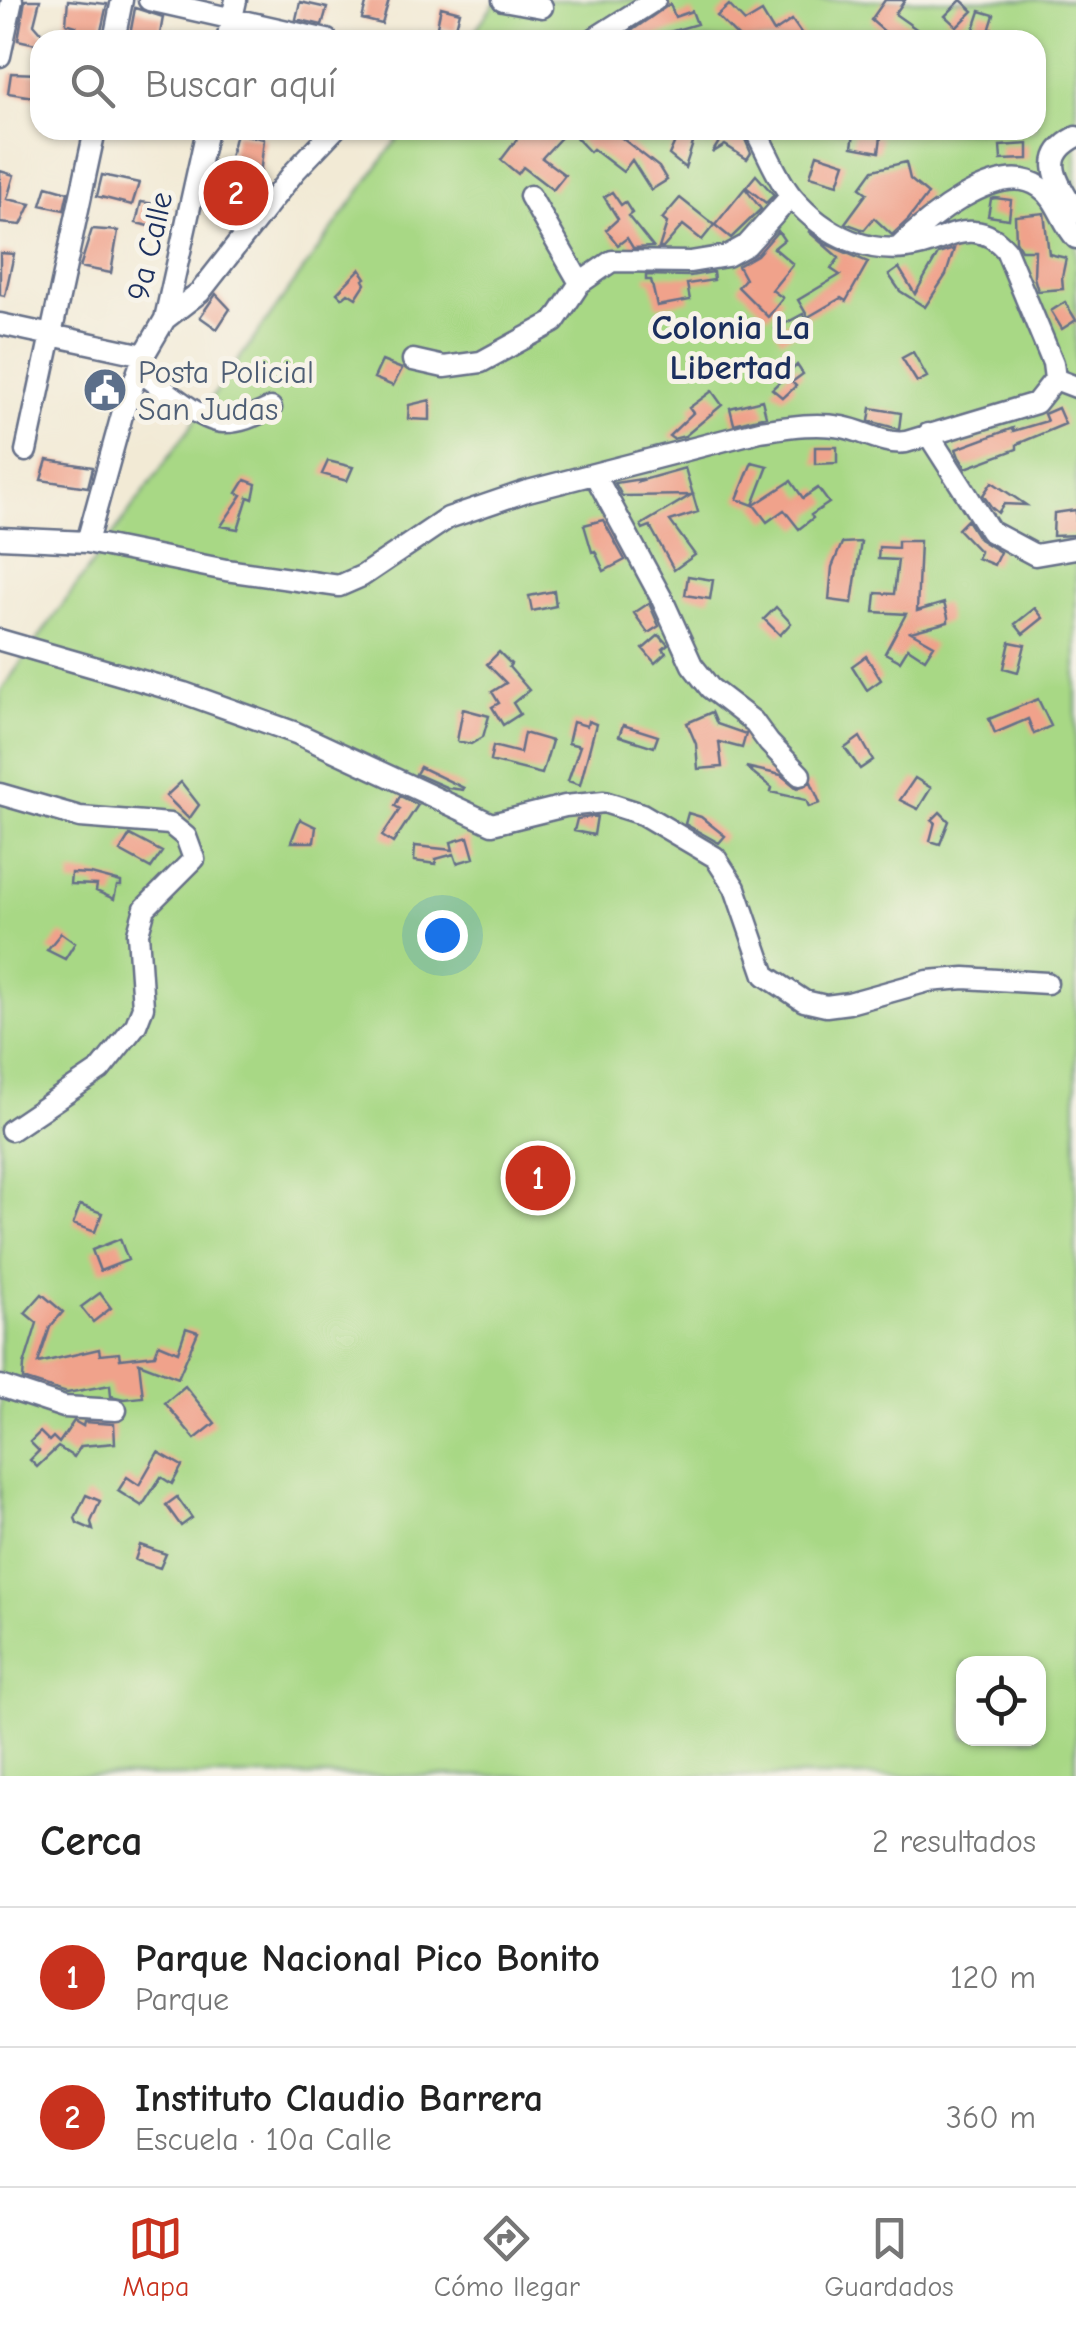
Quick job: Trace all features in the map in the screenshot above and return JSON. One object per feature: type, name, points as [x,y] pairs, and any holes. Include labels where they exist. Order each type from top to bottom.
[{"type":"street","points":[[0,56],[12,0]]},
{"type":"street","points":[[116,30],[122,0]]},
{"type":"street","points":[[150,0],[279,30]]},
{"type":"street","points":[[504,0],[542,8]]},
{"type":"street","points":[[608,30],[655,0]]},
{"type":"street","points":[[1076,137],[1057,152],[1052,163],[1054,175],[1076,212]]},
{"type":"street","points":[[26,451],[93,140]]},
{"type":"street","name":"9a Calle","points":[[87,542],[122,415],[142,363],[165,319],[205,140]]},
{"type":"street","points":[[165,319],[200,292],[295,171],[324,140]]},
{"type":"street","points":[[0,538],[87,542],[226,570],[338,586],[362,576],[448,518],[524,492],[760,431],[798,425],[842,427],[896,443],[1036,403],[1055,379],[1052,363],[1006,250],[998,241],[967,231],[897,249],[863,246],[825,229],[790,196],[760,140]]},
{"type":"street","points":[[897,249],[928,218],[980,188],[1027,181],[1042,187],[1076,238]]},
{"type":"street","points":[[530,196],[580,283]]},
{"type":"street","points":[[413,360],[444,366],[481,362],[554,322],[580,283],[612,261],[690,262],[726,256],[747,245],[790,196]]},
{"type":"street","points":[[0,324],[52,335],[142,363],[210,419],[225,423],[270,408]]},
{"type":"street","points":[[1055,379],[1076,387]]},
{"type":"street","points":[[928,434],[990,530],[1035,555],[1076,548]]},
{"type":"street","points":[[595,475],[662,598],[692,665],[710,688],[753,720],[800,775]]},
{"type":"street","points":[[0,640],[184,693],[296,733],[492,824],[565,806],[604,802],[642,814],[706,850],[722,865],[735,888],[766,975],[804,1001],[826,1006],[850,1003],[928,981],[996,979],[1047,983]]},
{"type":"street","points":[[0,794],[80,816],[170,824],[186,837],[194,859],[145,908],[138,933],[144,1007],[136,1025],[100,1070],[10,1130]]},
{"type":"street","points":[[0,1386],[64,1407],[116,1410]]},
{"type":"green space","points":[[497,0],[1076,0],[1076,1776],[0,1776],[0,692],[397,140],[1046,140],[1046,30],[475,30]]},
{"type":"building","points":[[25,0],[40,0],[34,24],[39,30],[30,30],[30,43],[18,40]]},
{"type":"building","points":[[68,0],[107,4],[101,30],[75,30],[76,26],[66,23]]},
{"type":"building","points":[[367,0],[389,0],[382,24],[362,19]]},
{"type":"building","points":[[885,0],[905,0],[895,14],[918,30],[883,30],[871,20]]},
{"type":"building","points":[[961,0],[973,11],[957,27],[945,16]]},
{"type":"building","points":[[300,2],[327,8],[322,25],[296,19]]},
{"type":"building","points":[[670,4],[675,17],[692,11],[697,24],[676,30],[632,30]]},
{"type":"building","points":[[729,5],[745,22],[762,12],[773,30],[731,30],[717,16]]},
{"type":"building","points":[[441,7],[460,12],[455,30],[437,26]]},
{"type":"building","points":[[135,8],[163,17],[161,30],[131,30]]},
{"type":"building","points":[[980,11],[994,15],[990,28],[995,30],[974,30]]},
{"type":"building","points":[[792,20],[799,30],[777,30]]},
{"type":"building","points":[[11,73],[30,74],[30,96],[8,93]]},
{"type":"building","points":[[234,140],[264,140],[259,185],[225,178]]},
{"type":"building","points":[[516,140],[559,140],[542,158],[565,175],[553,190],[523,167],[518,174],[501,160]]},
{"type":"building","points":[[579,140],[624,140],[659,167],[667,180],[651,190],[632,160],[623,172],[593,149],[590,152]]},
{"type":"building","points":[[676,140],[694,140],[685,168],[669,155]]},
{"type":"building","points":[[720,140],[745,140],[751,153],[747,159],[725,145],[712,153]]},
{"type":"building","points":[[853,140],[881,140],[879,152],[852,147]]},
{"type":"building","points":[[1028,144],[1028,159],[1001,160],[1000,146]]},
{"type":"building","points":[[817,154],[845,163],[838,184],[810,176]]},
{"type":"building","points":[[906,162],[910,179],[928,194],[908,220],[892,235],[874,218],[864,230],[845,223],[867,193],[860,188],[873,170]]},
{"type":"building","points":[[0,171],[14,175],[7,199],[31,204],[21,225],[0,223]]},
{"type":"building","points":[[102,175],[139,183],[132,205],[97,196]]},
{"type":"building","points":[[756,175],[774,195],[766,203],[746,187]]},
{"type":"building","points":[[47,186],[68,192],[64,210],[41,205]]},
{"type":"building","points":[[745,188],[761,209],[731,238],[715,225]]},
{"type":"building","points":[[612,192],[621,205],[625,202],[632,213],[628,216],[653,247],[633,248],[627,238],[618,245],[606,230],[618,219],[604,197]]},
{"type":"building","points":[[680,198],[714,225],[702,240],[683,225],[659,248],[667,223],[662,219]]},
{"type":"building","points":[[991,199],[1011,200],[1009,219],[988,216]]},
{"type":"building","points":[[141,202],[171,206],[167,230],[136,223]]},
{"type":"building","points":[[1044,213],[1049,254],[1066,258],[1063,289],[1038,291],[1035,250],[1021,250],[1016,241],[1015,216]]},
{"type":"building","points":[[92,229],[118,231],[111,273],[80,267]]},
{"type":"building","points":[[778,231],[784,240],[774,248],[793,264],[772,290],[783,298],[768,317],[738,287],[745,279],[738,266],[757,255]]},
{"type":"building","points":[[808,231],[828,245],[868,262],[846,301],[841,298],[808,317],[798,300],[840,275],[831,269],[839,258]]},
{"type":"building","points":[[954,249],[946,275],[925,307],[900,291],[889,275],[899,268],[915,294],[938,254]]},
{"type":"building","points":[[0,253],[14,254],[5,296],[0,295]]},
{"type":"building","points":[[360,269],[365,284],[356,298],[348,293],[342,298],[337,293]]},
{"type":"building","points":[[713,272],[714,280],[687,284],[690,300],[657,306],[651,280],[646,280],[646,275]]},
{"type":"building","points":[[216,294],[230,309],[217,329],[200,317]]},
{"type":"building","points":[[1065,302],[1076,320],[1062,329],[1051,311]]},
{"type":"building","points":[[803,314],[809,325],[781,340],[775,329]]},
{"type":"building","points":[[913,352],[927,377],[917,382],[902,358]]},
{"type":"building","points":[[382,361],[402,369],[393,386],[374,378]]},
{"type":"building","points":[[797,365],[803,374],[792,382],[796,386],[783,398],[772,389]]},
{"type":"building","points":[[712,391],[722,405],[685,436],[669,436],[693,413],[689,408]]},
{"type":"building","points":[[430,400],[430,420],[408,419],[409,405]]},
{"type":"building","points":[[762,400],[766,416],[734,424],[730,408]]},
{"type":"building","points":[[871,408],[901,413],[899,429],[869,421]]},
{"type":"building","points":[[1058,408],[1065,424],[1017,444],[1017,449],[966,468],[959,457],[956,449],[1013,428],[1047,421],[1044,414]]},
{"type":"building","points":[[815,447],[837,447],[837,463],[815,464]]},
{"type":"building","points":[[47,460],[93,467],[88,487],[41,480]]},
{"type":"building","points":[[328,461],[353,467],[347,481],[322,474]]},
{"type":"building","points":[[752,462],[768,466],[753,505],[737,499]]},
{"type":"building","points":[[685,468],[698,512],[670,521],[695,555],[674,570],[650,526],[643,529],[641,525],[691,495],[622,496],[615,483],[639,481]]},
{"type":"building","points":[[245,480],[256,484],[238,529],[221,526],[242,495],[237,493]]},
{"type":"building","points":[[791,481],[803,498],[818,488],[829,503],[799,529],[784,510],[767,522],[754,505]]},
{"type":"building","points":[[992,482],[1026,505],[1004,504],[998,513],[983,495]]},
{"type":"building","points":[[1076,510],[1076,535],[1053,536],[1054,513]]},
{"type":"building","points":[[603,520],[625,560],[604,571],[595,551],[592,552],[584,525]]},
{"type":"building","points":[[967,520],[979,539],[1000,552],[994,565],[977,558],[980,552],[958,529]]},
{"type":"building","points":[[898,541],[920,541],[917,611],[944,603],[948,617],[948,622],[911,632],[934,645],[925,659],[908,648],[900,661],[885,653],[906,614],[874,612],[876,593],[894,594],[898,560],[878,559],[879,547],[898,548]]},
{"type":"building","points":[[861,542],[852,603],[829,600],[832,567],[842,543]]},
{"type":"building","points":[[688,576],[713,580],[710,599],[685,595]]},
{"type":"building","points":[[554,591],[556,606],[532,611],[529,596]]},
{"type":"building","points":[[649,603],[659,626],[648,633],[634,613]]},
{"type":"building","points":[[776,607],[791,623],[780,635],[764,619]]},
{"type":"building","points":[[1035,608],[1043,618],[1023,634],[1015,624]]},
{"type":"building","points":[[659,635],[668,645],[663,649],[666,653],[655,663],[643,649]]},
{"type":"building","points":[[1010,642],[1025,645],[1018,672],[1004,668]]},
{"type":"building","points":[[499,652],[529,690],[513,703],[520,714],[503,725],[492,707],[499,703],[492,692],[506,683],[487,664]]},
{"type":"building","points":[[866,656],[881,680],[867,690],[852,666]]},
{"type":"building","points":[[1038,699],[1051,726],[1034,734],[1028,719],[995,733],[989,719]]},
{"type":"building","points":[[463,709],[489,716],[483,737],[471,744],[457,741]]},
{"type":"building","points":[[712,712],[717,724],[746,734],[742,748],[719,742],[722,767],[698,769],[696,744],[687,723]]},
{"type":"building","points":[[588,721],[596,724],[580,785],[568,781],[580,746],[568,743],[573,722],[587,726]]},
{"type":"building","points":[[623,725],[658,736],[654,747],[619,736]]},
{"type":"building","points":[[524,733],[552,741],[542,774],[490,761],[493,746],[520,753]]},
{"type":"building","points":[[860,737],[873,760],[860,769],[845,748]]},
{"type":"building","points":[[420,767],[464,788],[463,790],[416,774]]},
{"type":"building","points":[[746,767],[781,775],[797,788],[811,782],[820,803],[809,807],[806,800],[771,792],[772,788]]},
{"type":"building","points":[[915,778],[931,788],[918,809],[900,800]]},
{"type":"building","points":[[181,782],[199,805],[189,819],[166,796]]},
{"type":"building","points":[[400,796],[418,805],[393,843],[382,836],[400,809],[395,806]]},
{"type":"building","points":[[940,812],[949,821],[940,844],[930,841],[935,822],[932,820]]},
{"type":"building","points":[[688,813],[701,817],[725,836],[719,843],[685,824]]},
{"type":"building","points":[[597,816],[594,835],[574,831],[577,819]]},
{"type":"building","points":[[300,819],[316,827],[314,842],[291,842]]},
{"type":"building","points":[[130,835],[162,852],[151,868],[120,851]]},
{"type":"building","points":[[468,837],[474,858],[457,863],[454,854],[436,859],[436,864],[414,861],[415,846],[453,850],[451,842]]},
{"type":"building","points":[[71,873],[91,874],[121,882],[121,886],[117,886],[114,899],[96,891],[97,885],[70,884]]},
{"type":"building","points":[[61,933],[75,943],[65,959],[47,950]]},
{"type":"building","points":[[80,1205],[102,1213],[95,1232],[73,1224]]},
{"type":"building","points":[[120,1239],[128,1260],[100,1271],[92,1250]]},
{"type":"building","points":[[100,1293],[111,1308],[93,1322],[81,1307]]},
{"type":"building","points":[[42,1294],[63,1312],[50,1327],[38,1363],[99,1349],[100,1355],[119,1353],[120,1359],[155,1355],[159,1344],[178,1352],[186,1328],[198,1332],[178,1378],[139,1363],[143,1397],[111,1396],[110,1385],[67,1393],[23,1379],[37,1323],[25,1313]]},
{"type":"building","points":[[185,1386],[215,1423],[195,1439],[165,1403]]},
{"type":"building","points":[[74,1421],[83,1426],[84,1422],[114,1424],[115,1443],[81,1446],[74,1457],[58,1447],[37,1467],[30,1460],[39,1451],[30,1442],[40,1432],[49,1441],[53,1437],[59,1443]]},
{"type":"building","points":[[158,1452],[182,1466],[172,1484],[161,1477],[142,1506],[118,1491],[127,1477],[139,1485]]},
{"type":"building","points":[[86,1495],[100,1501],[91,1522],[93,1530],[77,1523],[75,1518]]},
{"type":"building","points":[[177,1497],[192,1518],[181,1526],[166,1505]]},
{"type":"building","points":[[140,1545],[166,1554],[160,1568],[135,1560]]},
{"type":"place","name":"Instituto Claudio Barrera","points":[[236,193]]},
{"type":"place","name":"Posta Policial San Judas","points":[[105,390]]},
{"type":"place","name":"Parque Nacional Pico Bonito","points":[[538,1178]]},
{"type":"district","name":"Colonia La Libertad","points":[[731,347]]}]
